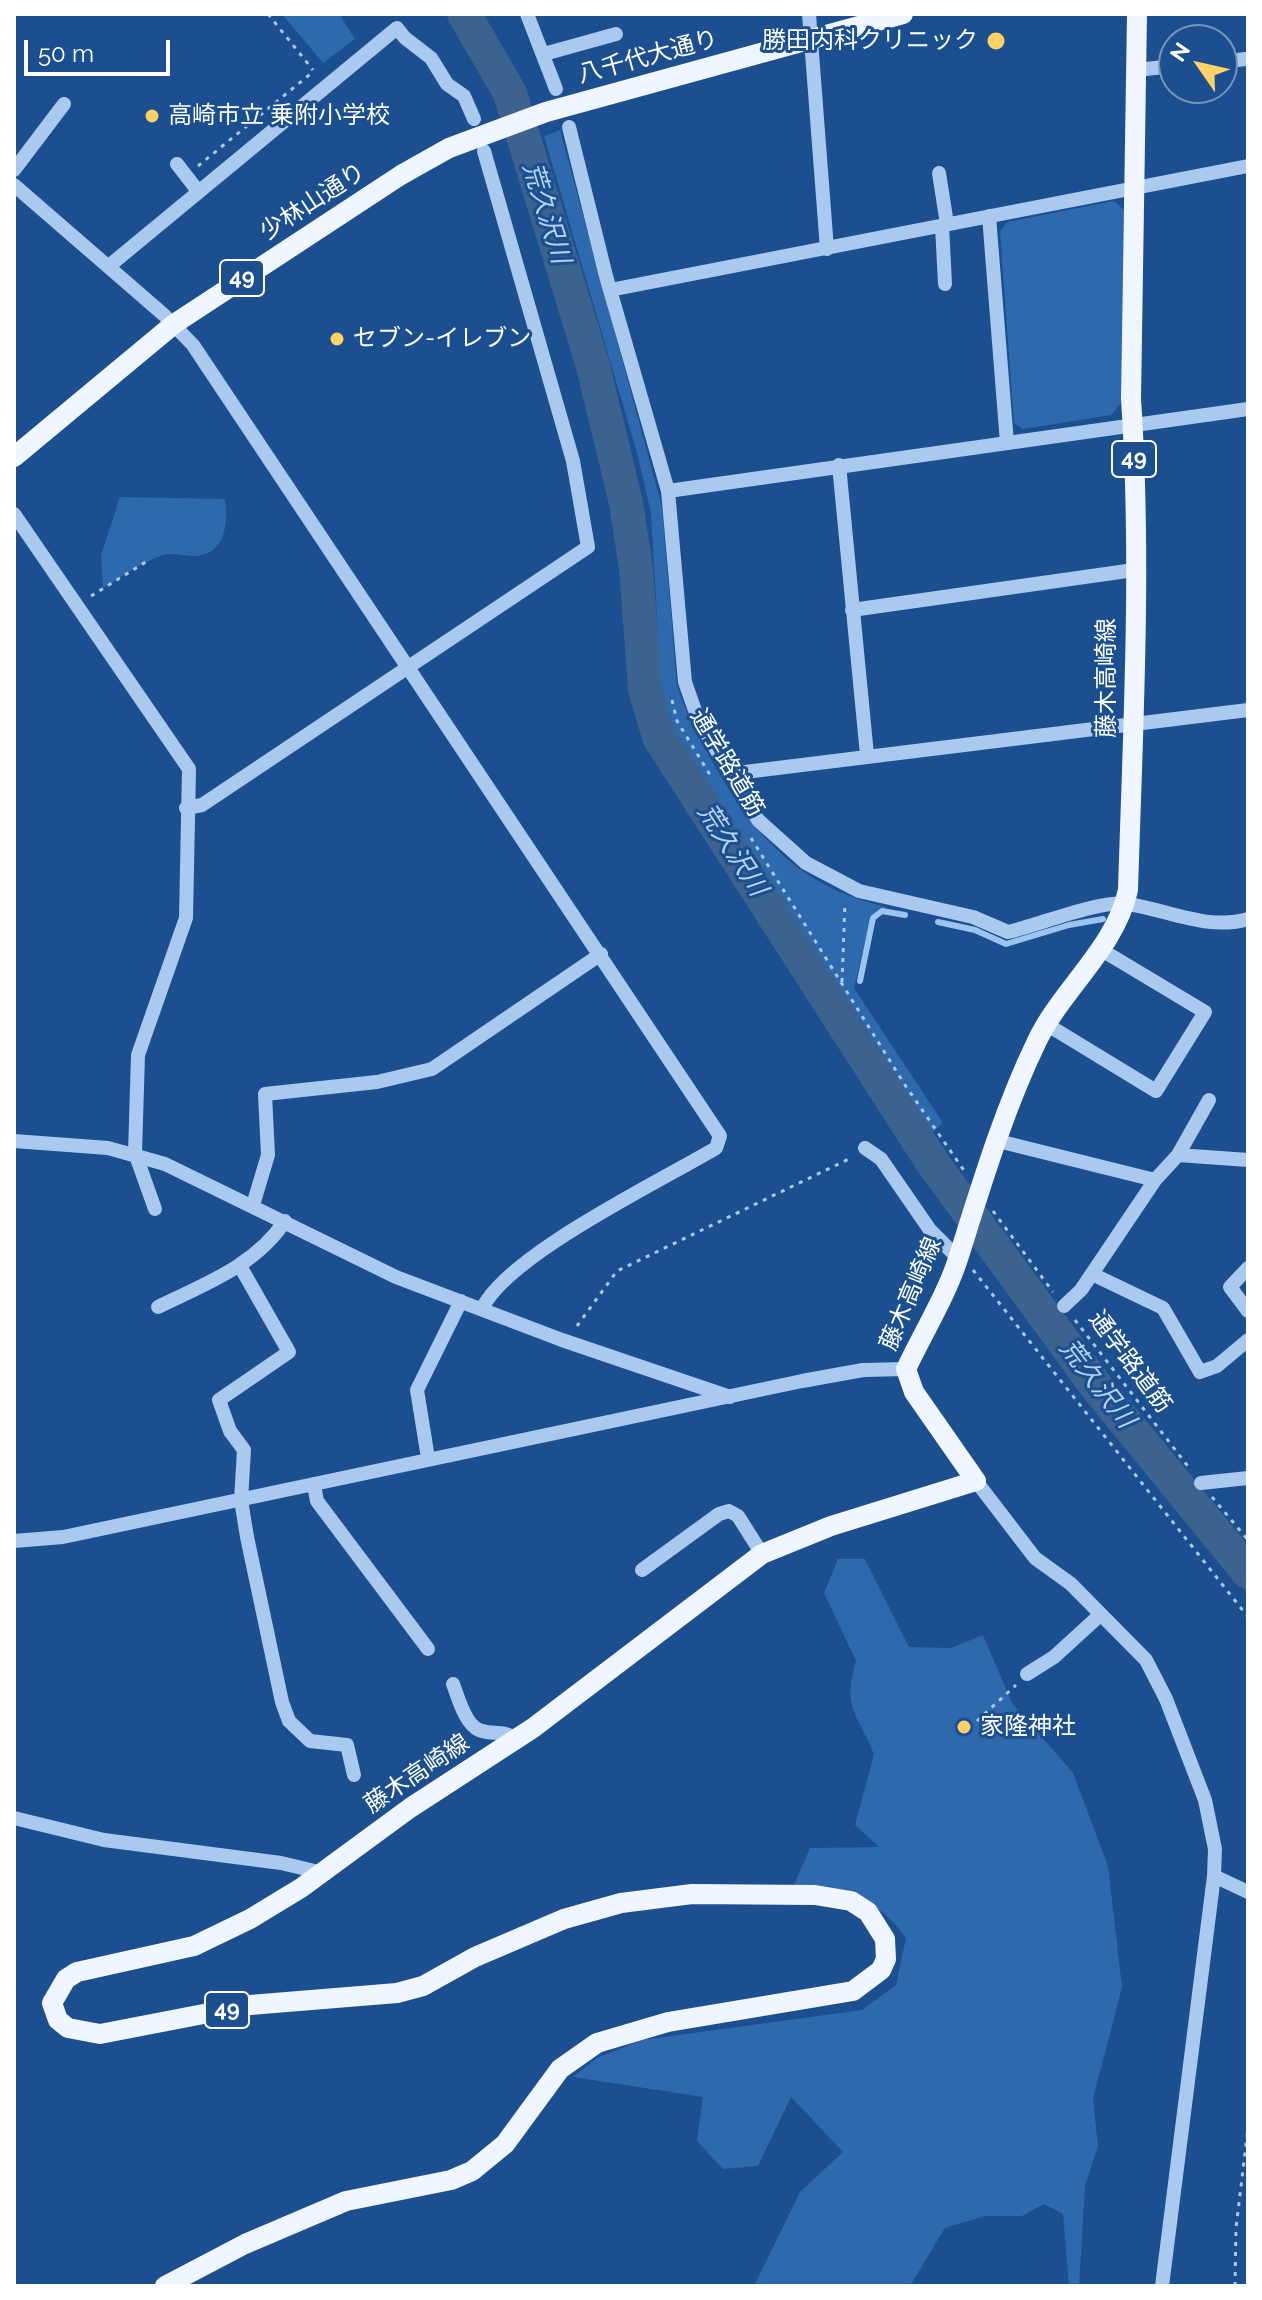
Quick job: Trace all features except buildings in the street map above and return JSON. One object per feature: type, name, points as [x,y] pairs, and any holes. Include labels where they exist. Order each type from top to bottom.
[{"type":"main road","name":"八千代大通り","points":[[546,112],[903,14]]},
{"type":"main road","name":"藤木高崎線","points":[[165,2286],[245,2244],[346,2201],[451,2180],[472,2171],[505,2144],[560,2069],[597,2043],[668,2022],[837,1996],[866,1984],[881,1970],[886,1959],[887,1948],[881,1930],[868,1912],[851,1901],[815,1895],[692,1894],[634,1901],[577,1914],[475,1957],[423,1986],[397,1993],[250,2005],[100,2034],[68,2028],[53,2012],[57,1990],[77,1972],[210,1940],[323,1873],[410,1808],[516,1740],[762,1554],[831,1526],[976,1481],[914,1392],[906,1369],[982,1203],[998,1141],[1046,1024],[1100,949],[1125,903],[1132,724],[1137,14]]},
{"type":"main road","name":"少林山通り","points":[[14,457],[174,324],[401,175],[449,148],[546,112]]},
{"type":"street","points":[[527,14],[556,89]]},
{"type":"street","points":[[809,14],[827,249]]},
{"type":"street","points":[[109,266],[397,28],[431,58],[447,84],[464,96],[483,134],[573,461],[588,547],[202,805],[186,808]]},
{"type":"street","points":[[544,54],[616,34]]},
{"type":"street","points":[[1238,60],[1245,59]]},
{"type":"street","points":[[1136,70],[1158,68]]},
{"type":"street","points":[[14,170],[64,104]]},
{"type":"street","points":[[569,127],[610,290],[668,491],[685,682],[698,719],[758,820],[781,843],[822,873],[859,891],[973,917],[1008,932],[1062,916],[1125,903],[1222,924],[1248,919]]},
{"type":"street","points":[[610,290],[1248,166]]},
{"type":"street","points":[[182,170],[198,191]]},
{"type":"street","points":[[939,173],[945,284]]},
{"type":"street","points":[[14,185],[174,324],[234,405],[601,954],[720,1142],[659,1183],[552,1242],[491,1294],[482,1309]]},
{"type":"street","points":[[989,216],[1007,443]]},
{"type":"street","points":[[668,491],[1248,409]]},
{"type":"street","points":[[839,465],[867,755]]},
{"type":"street","points":[[14,514],[188,763],[186,918],[138,1055],[135,1153],[155,1209]]},
{"type":"street","points":[[852,610],[1134,570]]},
{"type":"street","points":[[729,774],[1248,710]]},
{"type":"street","points":[[1046,1024],[1156,1091],[1205,1012],[1100,949]]},
{"type":"street","points":[[253,1205],[268,1155],[265,1094],[377,1082],[432,1069],[601,954]]},
{"type":"street","points":[[1064,1306],[1092,1274],[1155,1180],[1178,1155],[1209,1100]]},
{"type":"street","points":[[14,1141],[87,1145],[135,1153],[253,1205],[396,1277],[730,1397]]},
{"type":"street","points":[[998,1141],[1155,1180]]},
{"type":"street","points":[[865,1148],[881,1159],[921,1217],[959,1253]]},
{"type":"street","points":[[1178,1155],[1248,1160]]},
{"type":"street","points":[[158,1307],[240,1266],[272,1240],[285,1221]]},
{"type":"street","points":[[240,1266],[289,1352],[219,1400],[230,1431],[244,1450],[241,1500],[271,1658],[289,1721],[310,1741],[347,1745],[354,1775]]},
{"type":"street","points":[[1248,1268],[1230,1287],[1248,1311]]},
{"type":"street","points":[[1092,1274],[1163,1308],[1200,1372],[1217,1366],[1248,1340]]},
{"type":"street","points":[[428,1458],[417,1390],[461,1301]]},
{"type":"street","points":[[14,1541],[63,1537],[428,1458],[863,1370],[906,1369]]},
{"type":"street","points":[[1201,1483],[1248,1478]]},
{"type":"street","points":[[976,1481],[1035,1558],[1071,1584],[1146,1660],[1166,1699],[1205,1800],[1215,1849],[1214,1876],[1162,2286]]},
{"type":"street","points":[[314,1485],[317,1501],[428,1649]]},
{"type":"street","points":[[642,1570],[719,1514],[729,1511],[738,1516],[762,1554]]},
{"type":"street","points":[[1027,1674],[1054,1657],[1100,1615]]},
{"type":"street","points":[[453,1684],[469,1721],[478,1730],[507,1732],[516,1740]]},
{"type":"street","points":[[14,1818],[104,1840],[281,1863],[323,1873]]},
{"type":"street","points":[[1214,1876],[1248,1892]]},
{"type":"path","points":[[268,14],[326,86]]},
{"type":"path","points":[[182,170],[314,71]]},
{"type":"path","points":[[77,605],[149,560]]},
{"type":"path","name":"通学路道筋","points":[[670,691],[677,721],[715,784]]},
{"type":"path","name":"通学路道筋","points":[[748,833],[905,1085],[965,1172]]},
{"type":"path","points":[[842,983],[845,894]]},
{"type":"path","points":[[571,1341],[593,1300],[617,1271],[764,1203],[865,1148]]},
{"type":"path","name":"通学路道筋","points":[[982,1203],[1248,1540]]},
{"type":"path","points":[[959,1253],[1248,1617]]},
{"type":"path","points":[[977,1721],[1027,1674]]},
{"type":"path","points":[[1235,2286],[1236,2228],[1248,2128]]},
{"type":"shaded area","points":[[282,14],[344,14],[341,17],[355,39],[323,63]]},
{"type":"shaded area","points":[[560,130],[662,507],[680,695],[729,790],[764,836],[805,872],[829,886],[887,907],[871,916],[854,988],[941,1120],[942,1124],[933,1132],[945,1150],[942,1152],[711,795],[669,722],[661,686],[651,513],[637,453],[544,136]]},
{"type":"shaded area","points":[[1114,201],[1124,210],[1121,403],[1111,415],[1023,429],[1014,423],[1000,232],[1007,222]]},
{"type":"shaded area","points":[[120,497],[225,499],[223,536],[213,550],[205,554],[163,555],[103,588],[101,555]]},
{"type":"shaded area","points":[[838,1559],[865,1559],[909,1647],[951,1648],[983,1635],[1012,1703],[1073,1773],[1108,1866],[1122,1987],[1093,2099],[1098,2146],[1085,2186],[1079,2286],[1069,2286],[1063,2214],[1044,2204],[1022,2216],[985,2216],[945,2228],[910,2286],[754,2286],[800,2192],[843,2152],[791,2097],[758,2166],[723,2169],[697,2141],[703,2097],[573,2077],[597,2058],[642,2040],[862,2010],[896,1985],[906,1938],[894,1923],[857,1898],[793,1887],[810,1848],[879,1847],[855,1825],[874,1754],[851,1700],[856,1661],[824,1593]]},
{"type":"waterway","name":"荒久沢川","points":[[464,14],[510,93],[593,366],[626,503],[636,568],[645,689],[659,737],[932,1162],[1096,1386],[1248,1572]]},
{"type":"waterway","points":[[860,981],[873,918],[882,911],[905,915]]},
{"type":"waterway","points":[[938,922],[975,930],[1006,944],[1069,925],[1103,919]]},
{"type":"place","name":"勝田内科クリニック","points":[[996,41]]},
{"type":"place","name":"高崎市立 乗附小学校","points":[[152,116]]},
{"type":"place","name":"セブン-イレブン","points":[[337,339]]},
{"type":"place","name":"家隆神社","points":[[964,1727]]}]
